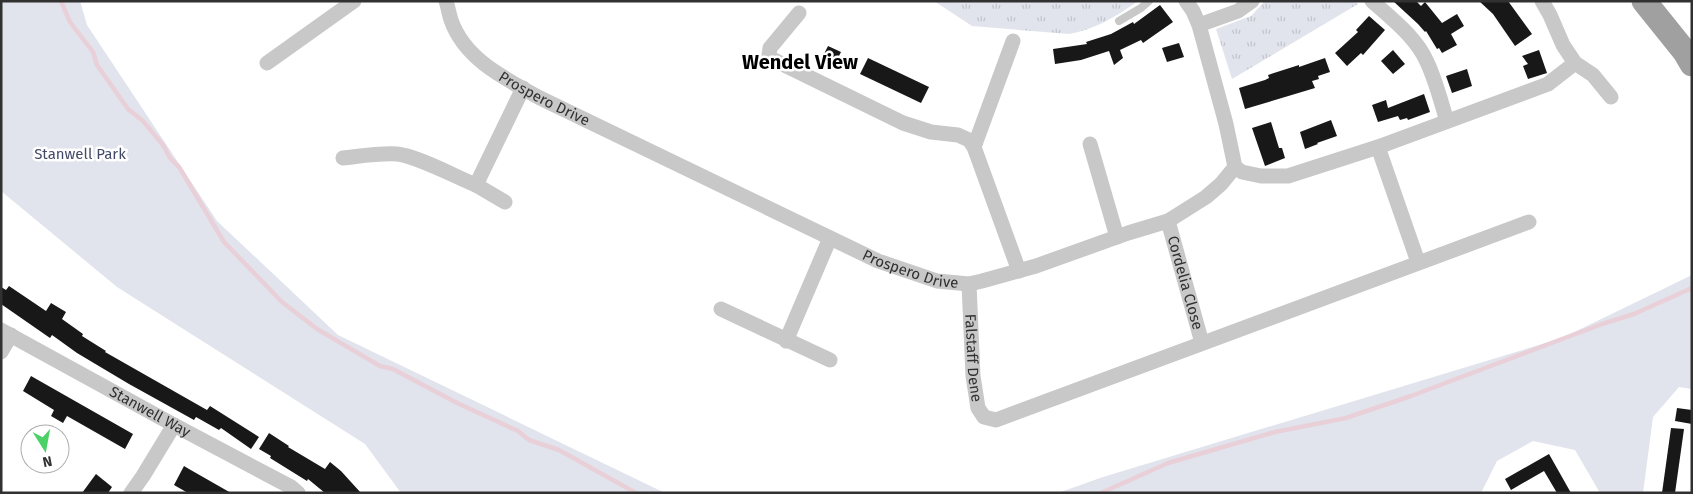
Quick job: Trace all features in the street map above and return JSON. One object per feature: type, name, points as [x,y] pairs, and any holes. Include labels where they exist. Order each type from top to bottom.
[{"type":"highway","points":[[1644,1],[1685,52],[1692,64]]},
{"type":"street","points":[[267,63],[354,1]]},
{"type":"street","name":"Prospero Drive","points":[[446,1],[451,20],[459,36],[476,57],[490,69],[523,88],[681,167],[878,261],[937,281],[969,284],[1019,271],[1168,221],[1206,197],[1221,184],[1235,167]]},
{"type":"street","points":[[1186,1],[1199,25],[1226,124],[1235,167],[1242,172],[1261,176],[1288,176],[1378,146],[1548,84],[1575,64]]},
{"type":"street","points":[[1199,25],[1238,11],[1252,1]]},
{"type":"street","points":[[1372,1],[1410,36],[1419,48],[1427,61],[1447,121]]},
{"type":"street","points":[[1542,1],[1575,64],[1593,75],[1611,97]]},
{"type":"street","points":[[798,12],[770,48],[768,56],[903,123],[931,132],[958,136],[969,140],[974,147],[1019,271]]},
{"type":"street","points":[[974,147],[1014,41]]},
{"type":"street","points":[[476,185],[523,88]]},
{"type":"street","points":[[1090,144],[1116,237]]},
{"type":"street","points":[[1378,146],[1418,262]]},
{"type":"street","points":[[343,158],[371,154],[399,154],[476,185],[505,202]]},
{"type":"street","name":"Cordelia Close","points":[[1168,221],[1202,343]]},
{"type":"street","points":[[1202,343],[1530,222]]},
{"type":"street","points":[[786,341],[830,238]]},
{"type":"street","name":"Falstaff Dene","points":[[969,284],[973,376],[978,408],[984,417],[996,420],[1202,343]]},
{"type":"street","points":[[721,309],[830,360]]},
{"type":"street","points":[[1,352],[6,333]]},
{"type":"street","name":"Stanwell Way","points":[[6,333],[291,487],[298,493]]},
{"type":"street","points":[[131,493],[144,476],[174,425]]},
{"type":"lane","points":[[1118,20],[1141,8],[1149,1]]},
{"type":"green space","name":"Stanwell Park","points":[[1,1],[80,1],[87,25],[217,221],[338,335],[665,493],[401,493],[365,444],[117,287],[1,191]]},
{"type":"green space","points":[[934,1],[1138,1],[1105,22],[1069,34],[972,26]]},
{"type":"green space","points":[[1265,1],[1355,1],[1358,4],[1232,79],[1216,29],[1251,16]]},
{"type":"green space","points":[[1692,275],[1692,389],[1679,387],[1653,417],[1643,493],[1600,493],[1575,450],[1533,441],[1497,461],[1481,493],[1058,493],[1103,477],[1562,338]]},
{"type":"building","points":[[1393,1],[1416,1],[1421,6],[1425,2],[1442,23],[1457,14],[1464,26],[1451,34],[1457,45],[1442,53],[1439,48],[1437,49],[1426,31]]},
{"type":"building","points":[[1479,1],[1508,1],[1532,34],[1515,46],[1493,14]]},
{"type":"building","points":[[1160,5],[1173,22],[1143,43],[1141,40],[1120,50],[1123,58],[1114,65],[1109,51],[1081,60],[1055,64],[1053,49],[1087,44],[1086,42],[1111,34],[1133,22],[1134,24]]},
{"type":"building","points":[[1369,16],[1385,30],[1363,55],[1361,53],[1347,66],[1335,53],[1358,32],[1356,30]]},
{"type":"building","points":[[1179,43],[1184,57],[1167,62],[1162,48]]},
{"type":"building","points":[[828,46],[841,52],[832,70],[819,64]]},
{"type":"building","points":[[1393,50],[1405,64],[1393,74],[1381,61]]},
{"type":"building","points":[[1539,50],[1547,73],[1528,79],[1523,66],[1528,64],[1522,56]]},
{"type":"building","points":[[868,58],[929,87],[921,103],[860,74]]},
{"type":"building","points":[[1325,58],[1330,72],[1318,76],[1319,79],[1312,81],[1315,88],[1245,109],[1239,88],[1265,80],[1269,78],[1268,75]]},
{"type":"building","points":[[1467,69],[1472,86],[1452,93],[1446,76]]},
{"type":"building","points":[[1424,94],[1430,112],[1408,120],[1407,118],[1400,120],[1398,116],[1378,122],[1372,105],[1386,100],[1388,108]]},
{"type":"building","points":[[1331,120],[1337,136],[1305,149],[1300,132]]},
{"type":"building","points":[[1271,122],[1279,148],[1282,148],[1285,158],[1265,166],[1252,128]]},
{"type":"building","points":[[9,286],[46,311],[51,303],[66,312],[62,319],[105,352],[207,410],[210,406],[259,437],[251,449],[221,428],[219,430],[196,417],[194,420],[77,353],[52,335],[50,338],[1,304],[1,287],[6,290]]},
{"type":"building","points":[[31,376],[133,434],[125,449],[67,416],[63,423],[51,416],[54,410],[23,391]]},
{"type":"building","points":[[1677,408],[1692,410],[1692,424],[1675,421]]},
{"type":"building","points":[[1671,428],[1684,429],[1675,493],[1662,493]]},
{"type":"building","points":[[269,433],[288,447],[325,469],[330,462],[361,493],[325,493],[308,479],[307,481],[270,458],[271,456],[259,449]]},
{"type":"building","points":[[1549,454],[1571,493],[1557,493],[1544,471],[1511,490],[1505,479]]},
{"type":"building","points":[[184,466],[231,493],[188,493],[174,485]]},
{"type":"building","points":[[96,474],[112,487],[108,493],[82,493]]},
{"type":"waterway","points":[[61,1],[70,22],[93,52],[97,65],[128,109],[143,121],[163,145],[170,158],[179,167],[224,242],[282,302],[317,329],[380,366],[393,369],[457,403],[518,431],[529,440],[559,450],[636,493]]},
{"type":"waterway","points":[[1101,493],[1168,463],[1275,432],[1346,418],[1411,396],[1602,324],[1634,314],[1692,288]]},
{"type":"district","name":"Wendel View","points":[[800,62]]}]
